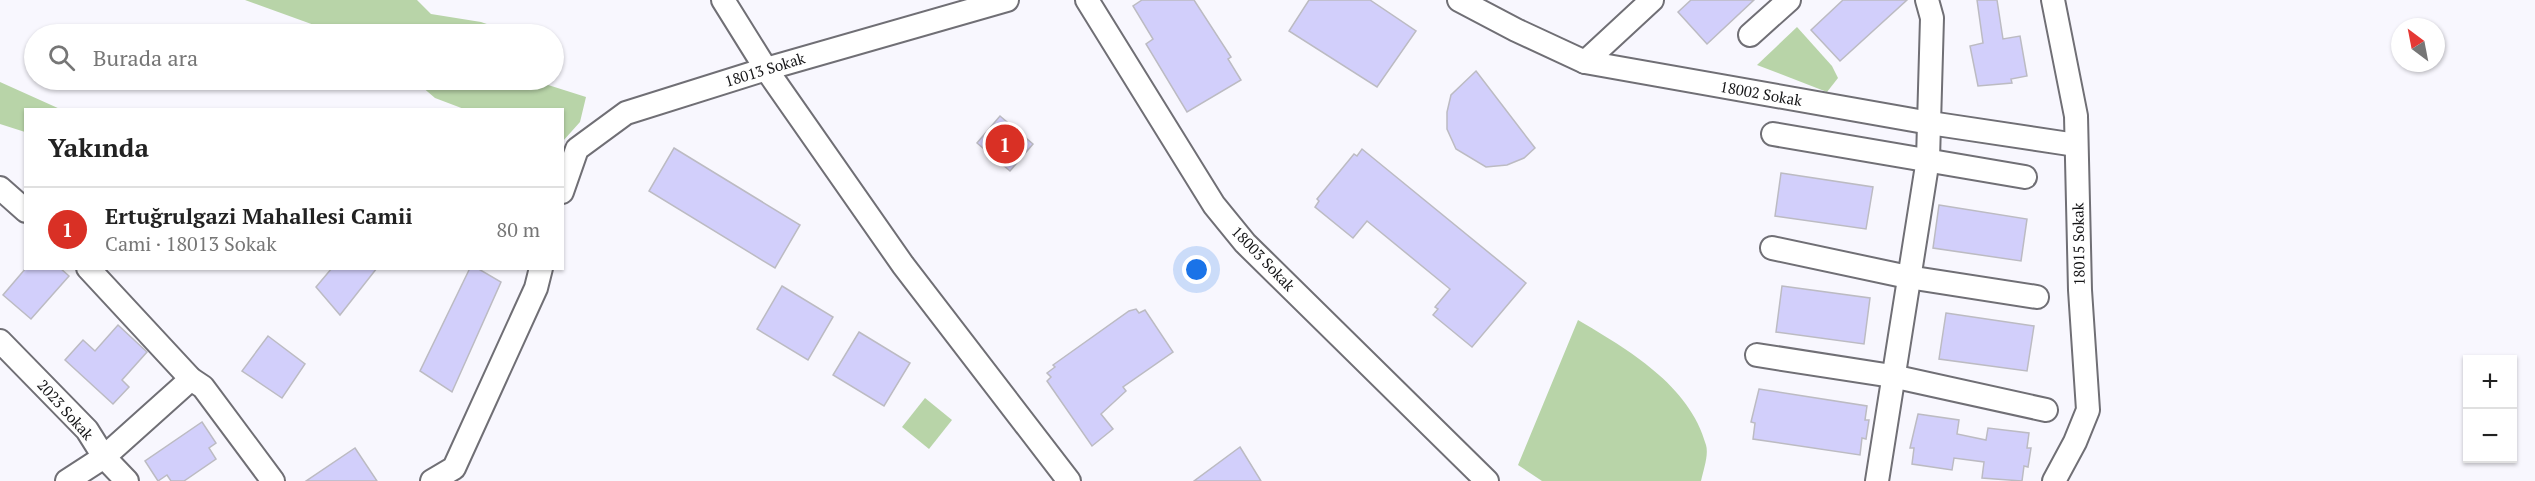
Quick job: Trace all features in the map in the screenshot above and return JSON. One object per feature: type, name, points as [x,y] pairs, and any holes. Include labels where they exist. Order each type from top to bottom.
[{"type":"street","points":[[723,0],[766,69],[903,265],[1069,481]]},
{"type":"street","name":"18013 Sokak","points":[[564,186],[577,149],[626,113],[766,69],[946,8],[1007,0]]},
{"type":"street","name":"18003 Sokak","points":[[1087,0],[1214,205],[1239,236],[1487,481]]},
{"type":"street","name":"18002 Sokak","points":[[1459,0],[1487,6],[1585,62],[1930,123],[2076,145]]},
{"type":"street","points":[[1585,62],[1652,0]]},
{"type":"street","points":[[1750,35],[1789,0]]},
{"type":"street","points":[[1877,481],[1928,159],[1932,18],[1927,0]]},
{"type":"street","name":"18015 Sokak","points":[[2053,0],[2076,116],[2080,290],[2088,410],[2075,442],[2054,481]]},
{"type":"street","points":[[1773,134],[2025,177]]},
{"type":"street","points":[[0,188],[24,209]]},
{"type":"street","points":[[1772,248],[1908,277],[2037,297]]},
{"type":"street","points":[[90,270],[191,379],[203,387],[273,481]]},
{"type":"street","points":[[432,481],[454,468],[536,288],[540,270]]},
{"type":"street","name":"2023 Sokak","points":[[4,351],[87,430],[104,457],[127,481]]},
{"type":"street","points":[[1757,355],[1892,376],[2046,410]]},
{"type":"street","points":[[67,481],[104,457],[191,379]]},
{"type":"green space","points":[[245,0],[417,0],[431,14],[487,24],[311,24]]},
{"type":"green space","points":[[1797,27],[1832,66],[1838,78],[1827,92],[1757,65]]},
{"type":"green space","points":[[0,82],[58,108],[24,108],[24,132],[0,124]]},
{"type":"green space","points":[[426,90],[564,90],[586,97],[580,122],[564,140],[564,108],[461,108],[435,98]]},
{"type":"green space","points":[[1578,320],[1636,356],[1671,387],[1686,404],[1698,424],[1707,449],[1701,481],[1542,481],[1518,465]]},
{"type":"green space","points":[[925,398],[952,420],[929,449],[902,427]]},
{"type":"building","points":[[1142,0],[1194,0],[1231,57],[1228,59],[1241,80],[1187,112],[1146,44],[1153,39],[1133,6]]},
{"type":"building","points":[[1309,0],[1370,0],[1416,31],[1377,87],[1289,31]]},
{"type":"building","points":[[1691,0],[1754,0],[1707,44],[1678,12]]},
{"type":"building","points":[[1843,0],[1907,0],[1840,61],[1811,30]]},
{"type":"building","points":[[1977,0],[1997,0],[2003,39],[2020,36],[2027,76],[2011,79],[2012,83],[1978,86],[1970,46],[1983,43]]},
{"type":"building","points":[[1476,71],[1535,148],[1524,158],[1507,165],[1486,167],[1456,149],[1447,129],[1447,112],[1451,95]]},
{"type":"building","points":[[1000,116],[1033,144],[1010,171],[977,143]]},
{"type":"building","points":[[674,148],[800,225],[775,268],[649,191]]},
{"type":"building","points":[[1362,149],[1526,283],[1472,347],[1433,315],[1438,309],[1435,307],[1450,289],[1367,221],[1353,238],[1315,207],[1319,201],[1317,199],[1354,154],[1357,156]]},
{"type":"building","points":[[1781,173],[1873,187],[1866,229],[1775,216]]},
{"type":"building","points":[[1939,205],[2027,219],[2021,261],[1933,248]]},
{"type":"building","points":[[24,270],[62,270],[69,276],[31,319],[3,295]]},
{"type":"building","points":[[330,270],[375,270],[340,315],[316,287]]},
{"type":"building","points":[[469,270],[480,270],[501,282],[452,392],[420,371]]},
{"type":"building","points":[[782,286],[833,317],[808,360],[757,329]]},
{"type":"building","points":[[1782,286],[1870,298],[1864,344],[1776,332]]},
{"type":"building","points":[[1136,309],[1139,313],[1145,310],[1173,352],[1123,387],[1126,391],[1101,414],[1113,429],[1092,446],[1047,381],[1051,377],[1047,373],[1055,367],[1053,365],[1129,311]]},
{"type":"building","points":[[1946,313],[2034,326],[2027,371],[1939,359]]},
{"type":"building","points":[[118,325],[147,352],[122,380],[129,387],[113,404],[65,360],[83,340],[95,351]]},
{"type":"building","points":[[859,332],[910,363],[884,406],[833,375]]},
{"type":"building","points":[[268,336],[305,364],[282,398],[242,371]]},
{"type":"building","points":[[1759,389],[1867,406],[1865,420],[1869,420],[1866,439],[1862,438],[1860,455],[1753,439],[1755,423],[1751,422]]},
{"type":"building","points":[[1918,414],[1959,420],[1957,434],[1986,440],[1988,428],[2029,433],[2027,448],[2031,448],[2028,467],[2024,466],[2022,481],[1982,478],[1984,462],[1954,458],[1952,470],[1912,464],[1914,448],[1910,448]]},
{"type":"building","points":[[202,422],[216,443],[209,448],[216,459],[184,481],[171,481],[167,475],[158,481],[145,461]]},
{"type":"building","points":[[1240,447],[1261,481],[1194,481]]},
{"type":"building","points":[[355,448],[377,481],[306,481]]},
{"type":"place","name":"Ertuğrulgazi Mahallesi Camii","points":[[1005,144]]}]
